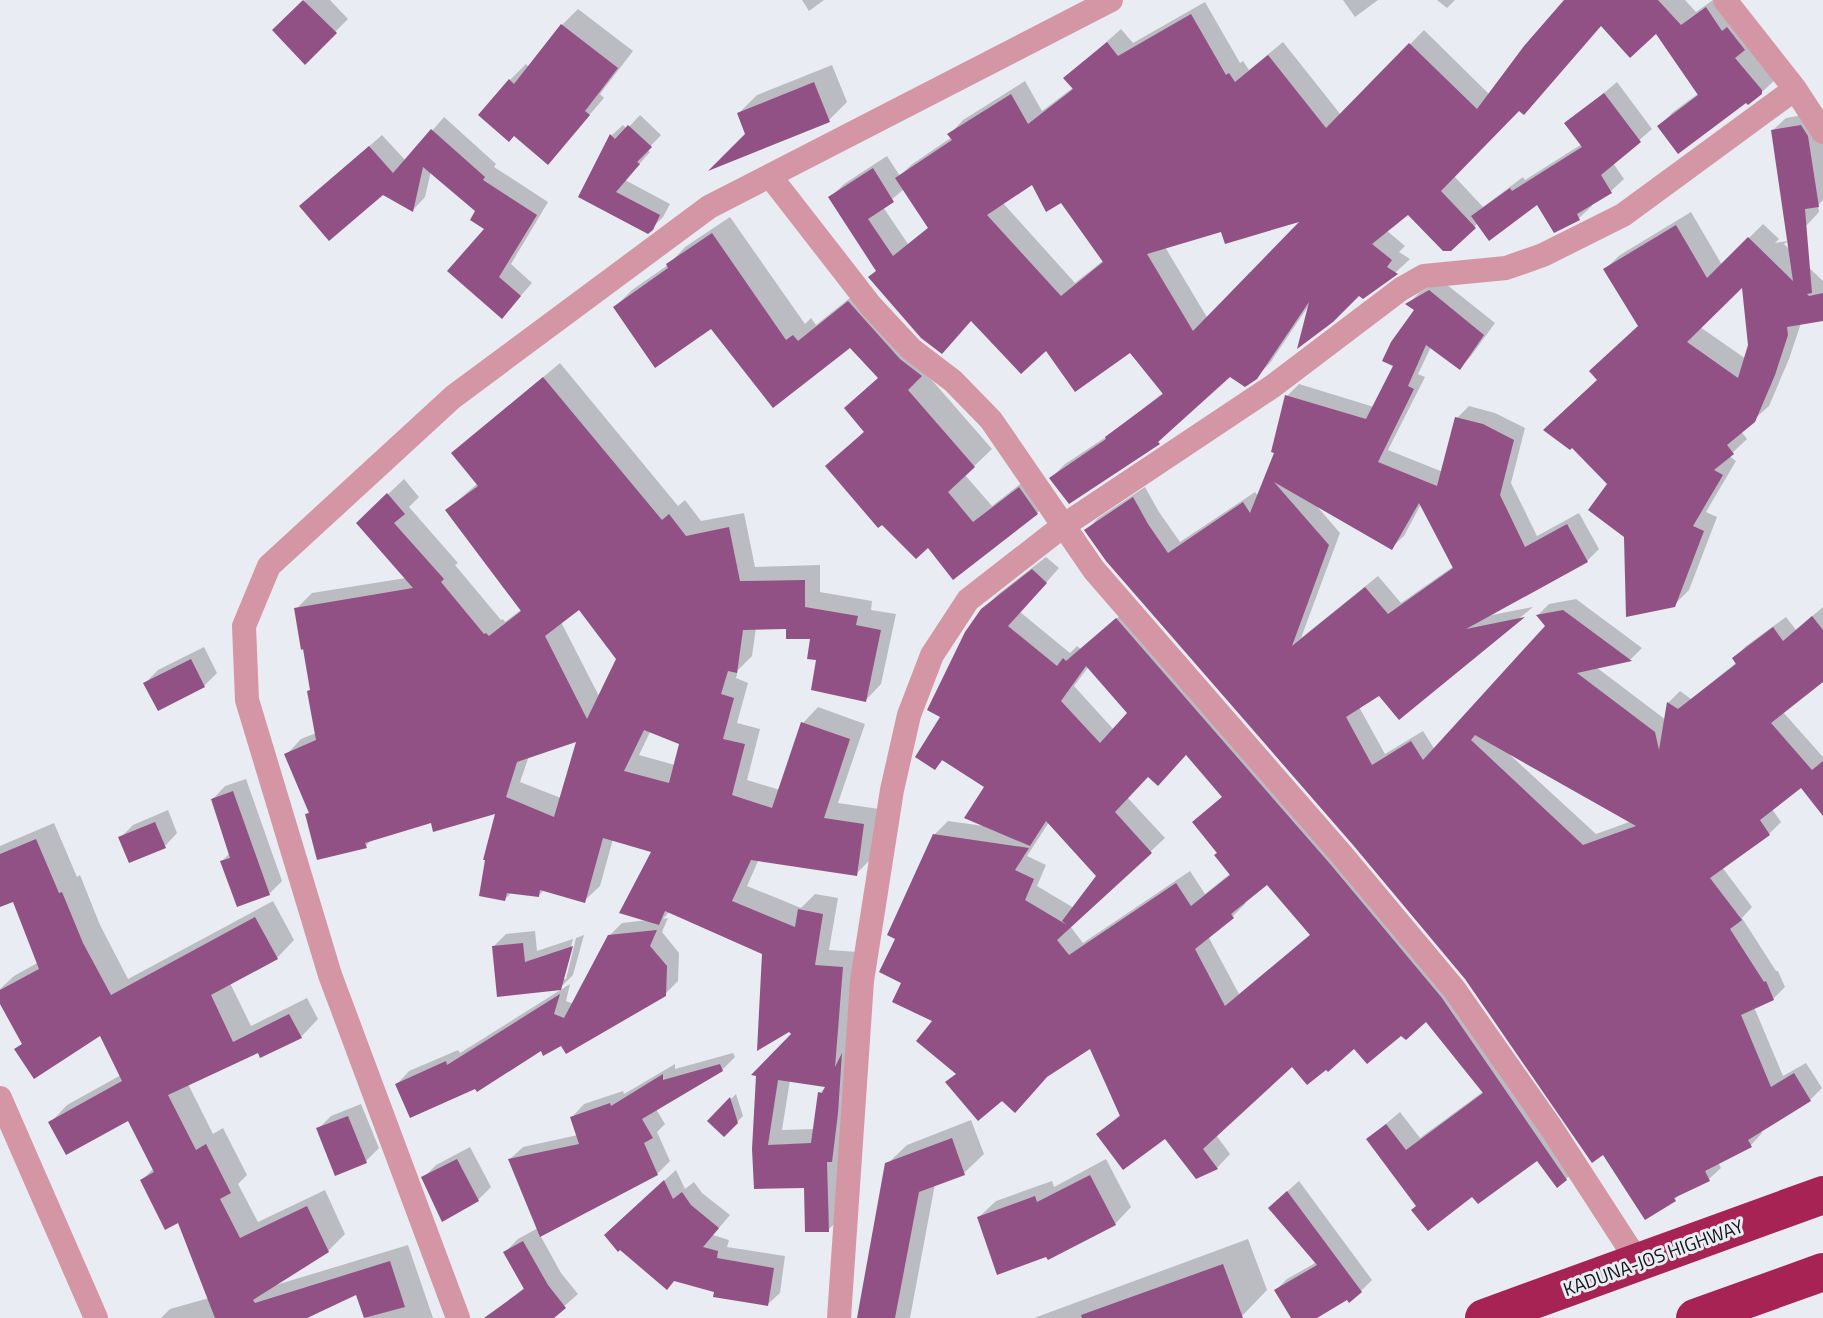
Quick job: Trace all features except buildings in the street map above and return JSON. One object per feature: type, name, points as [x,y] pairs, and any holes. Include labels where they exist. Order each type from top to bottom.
[{"type":"highway","name":"KADUNA-JOS HIGHWAY","points":[[1484,1318],[1823,1195]]},
{"type":"highway","points":[[1695,1318],[1823,1272]]},
{"type":"street","points":[[458,1318],[330,975],[247,700],[244,626],[269,566],[453,397],[709,207],[1111,0]]},
{"type":"street","points":[[1725,0],[1795,89],[1823,132]]},
{"type":"street","points":[[839,1318],[862,981],[892,790],[909,715],[932,655],[968,600],[1063,526],[1273,386],[1401,289],[1424,276],[1506,268],[1543,256],[1623,215],[1795,89]]},
{"type":"street","points":[[770,176],[871,306],[911,349],[953,381],[991,420],[1094,570],[1342,855],[1454,989],[1552,1129],[1638,1262]]},
{"type":"street","points":[[0,1098],[96,1318]]}]
